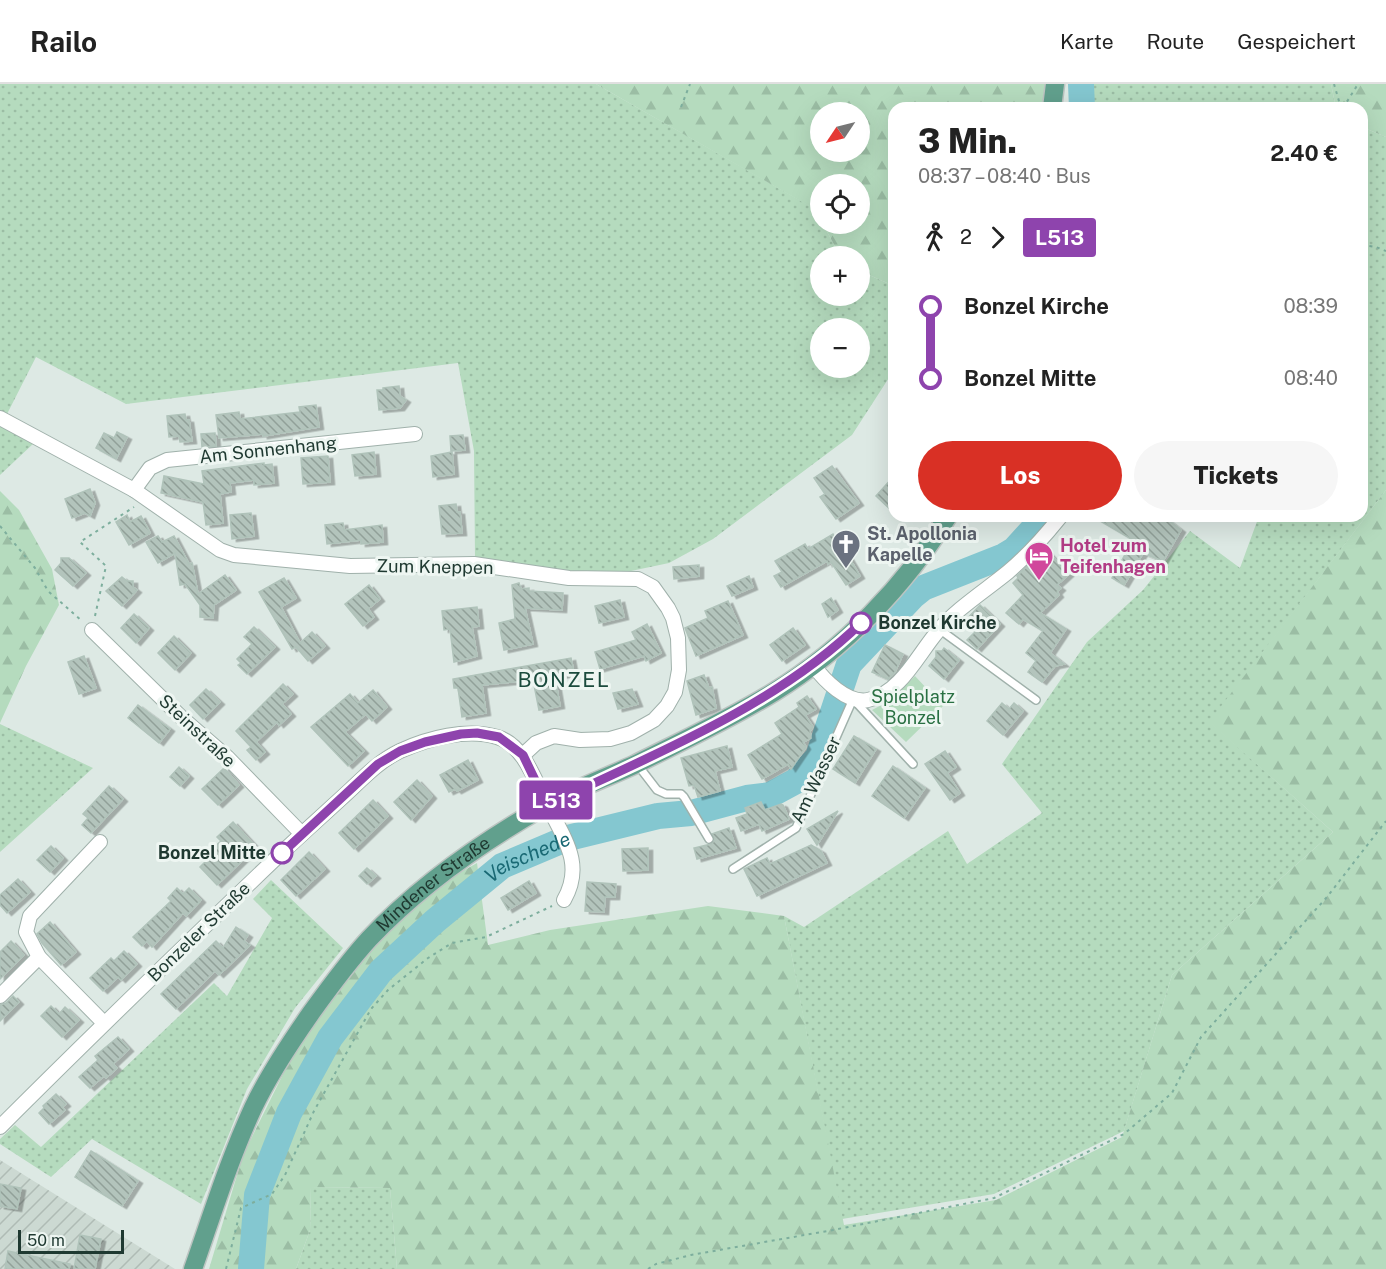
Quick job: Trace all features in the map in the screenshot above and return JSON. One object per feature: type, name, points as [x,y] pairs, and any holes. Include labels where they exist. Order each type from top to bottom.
[{"type":"main road","points":[[1053,102],[1055,84]]},
{"type":"main road","name":"Mindener Straße","points":[[193,1269],[227,1169],[254,1106],[288,1046],[329,988],[367,941],[419,893],[475,849],[547,805],[636,764],[739,712],[813,665],[847,637],[874,610],[907,573],[944,522]]},
{"type":"street","name":"Zum Kneppen","points":[[0,418],[134,490],[220,550],[250,558],[350,566],[474,564],[569,578],[638,579],[652,587],[668,608],[678,638],[679,670],[675,692],[668,706],[654,720],[631,733],[610,739],[580,740],[554,736],[536,743],[523,755]]},
{"type":"street","name":"Am Sonnenhang","points":[[134,490],[150,468],[167,460],[415,435]]},
{"type":"street","points":[[813,665],[829,682],[850,697],[866,700],[890,690],[939,629],[1010,570],[1056,522]]},
{"type":"street","name":"Steinstraße","points":[[92,630],[182,718],[226,757],[302,834]]},
{"type":"street","name":"Bonzeler Straße","points":[[0,1127],[104,1023],[302,834],[378,764],[400,751],[425,742],[477,733],[499,737],[523,755],[561,831],[573,862],[571,888],[564,900]]},
{"type":"street","points":[[100,842],[30,916],[26,932],[39,957],[104,1023]]},
{"type":"street","points":[[0,996],[39,957]]},
{"type":"lane","points":[[939,629],[1036,700]]},
{"type":"lane","points":[[850,697],[913,764]]},
{"type":"lane","name":"Am Wasser","points":[[733,869],[796,828],[850,697]]},
{"type":"lane","points":[[636,764],[657,790],[662,793],[681,794],[709,839]]},
{"type":"path","points":[[681,107],[690,84]]},
{"type":"path","points":[[1334,84],[1340,102]]},
{"type":"path","points":[[1346,102],[1358,84]]},
{"type":"path","points":[[1368,246],[1386,251]]},
{"type":"path","points":[[0,526],[35,568],[48,591],[92,630],[106,566],[80,542],[147,499]]},
{"type":"path","points":[[648,1269],[656,1263],[691,1255],[994,1198],[1124,1134],[1172,1093],[1201,1037],[1327,897],[1386,821]]},
{"type":"path","points":[[226,1269],[241,1208],[272,1194],[285,1175],[314,1111],[371,1010],[388,990],[428,958],[452,943],[486,937],[564,900]]},
{"type":"shaded area","points":[[0,1160],[175,1269],[0,1269]]},
{"type":"green space","points":[[0,84],[596,84],[810,206],[810,234],[828,234],[835,246],[810,246],[810,306],[870,306],[870,275],[888,283],[888,379],[852,435],[713,539],[669,563],[631,571],[573,571],[475,557],[474,451],[458,363],[126,404],[36,357],[5,418],[34,443],[0,475]]},
{"type":"green space","points":[[596,84],[1045,84],[1043,102],[888,102],[888,283],[870,275],[870,246],[835,246],[828,234],[870,234],[870,174],[810,174],[810,207]]},
{"type":"green space","points":[[1081,84],[1331,84],[1335,102],[1078,102]]},
{"type":"green space","points":[[1331,84],[1386,84],[1386,137],[1368,130],[1368,102],[1335,102]]},
{"type":"green space","points":[[1368,130],[1386,137],[1386,490],[1368,514]]},
{"type":"green space","points":[[1386,490],[1386,1269],[397,1269],[390,1188],[311,1187],[310,1230],[296,1269],[209,1269],[243,1155],[294,1052],[332,997],[365,956],[405,915],[445,881],[477,863],[488,945],[550,930],[708,906],[784,916],[844,1225],[996,1200],[1122,1137],[1172,975],[1333,832],[1209,722],[1362,522],[1368,522],[1368,514]]},
{"type":"green space","points":[[0,491],[19,510],[52,569],[59,605],[26,666],[0,723]]},
{"type":"green space","points":[[1257,522],[1362,522],[1210,722],[1333,832],[1172,975],[1124,1131],[994,1194],[842,1219],[784,916],[804,927],[948,831],[967,864],[1042,813],[1002,764],[1087,642],[1143,590],[1190,531],[1240,568]]},
{"type":"green space","name":"Spielplatz Bonzel","points":[[915,676],[943,706],[906,742],[872,710],[891,700]]},
{"type":"green space","points":[[0,724],[93,768],[0,852]]},
{"type":"green space","points":[[271,880],[343,948],[295,1008],[247,1089],[201,1204],[92,1139],[51,1177],[0,1144],[0,1139],[15,1125],[41,1147],[214,983],[227,996],[272,918],[253,899]]},
{"type":"green space","points":[[311,1187],[390,1188],[397,1269],[296,1269],[310,1230]]},
{"type":"building","points":[[399,386],[400,396],[406,400],[400,408],[379,410],[377,390]]},
{"type":"building","points":[[316,405],[319,427],[263,436],[263,434],[219,438],[216,415],[239,412],[240,419],[300,412],[299,407]]},
{"type":"building","points":[[185,414],[186,420],[189,420],[192,441],[180,442],[179,436],[169,437],[167,416]]},
{"type":"building","points":[[117,432],[127,437],[116,459],[96,448],[104,433],[114,438]]},
{"type":"building","points":[[215,433],[216,446],[202,447],[201,434]]},
{"type":"building","points":[[463,435],[465,450],[451,451],[450,436]]},
{"type":"building","points":[[374,452],[376,474],[355,476],[352,455]]},
{"type":"building","points":[[452,452],[454,474],[433,477],[431,456]]},
{"type":"building","points":[[328,456],[330,482],[303,484],[301,458]]},
{"type":"building","points":[[264,463],[264,465],[272,464],[274,483],[254,485],[254,480],[230,483],[231,492],[220,494],[223,523],[206,525],[203,502],[161,493],[164,476],[204,484],[202,471]]},
{"type":"building","points":[[832,466],[859,503],[836,519],[820,497],[825,494],[814,478]]},
{"type":"building","points":[[888,483],[888,507],[876,496]]},
{"type":"building","points":[[90,489],[95,503],[90,516],[85,513],[72,518],[65,499]]},
{"type":"building","points":[[456,504],[457,512],[460,512],[462,533],[442,534],[439,506]]},
{"type":"building","points":[[251,513],[254,536],[232,539],[230,515]]},
{"type":"building","points":[[127,515],[130,522],[141,516],[150,533],[129,545],[116,522]]},
{"type":"building","points":[[1102,522],[1171,522],[1181,530],[1163,561],[1143,553],[1124,585],[1112,578],[1133,540]]},
{"type":"building","points":[[343,523],[344,530],[382,525],[383,542],[361,544],[361,540],[327,544],[325,525]]},
{"type":"building","points":[[833,534],[860,576],[846,585],[831,562],[828,564],[827,561],[781,587],[774,576],[782,572],[775,561],[805,544],[808,549]]},
{"type":"building","points":[[158,536],[162,542],[174,536],[189,564],[192,563],[198,594],[225,575],[236,590],[214,605],[213,618],[200,617],[200,605],[185,584],[180,585],[175,553],[158,563],[146,542]]},
{"type":"building","points":[[1047,551],[1069,574],[1057,585],[1061,588],[1057,592],[1059,595],[1040,613],[1066,629],[1050,653],[1064,664],[1055,666],[1042,682],[1028,672],[1036,661],[1026,653],[1043,631],[1023,619],[1019,624],[1006,613],[1023,595],[1013,583],[1018,578],[1017,576],[1038,556],[1040,558]]},
{"type":"building","points":[[61,558],[69,558],[86,573],[73,586],[55,570],[61,563]]},
{"type":"building","points":[[699,565],[699,576],[674,579],[673,567]]},
{"type":"building","points":[[749,576],[753,587],[732,596],[727,586]]},
{"type":"building","points":[[122,577],[127,581],[133,581],[133,587],[137,590],[122,606],[106,591]]},
{"type":"building","points":[[284,578],[296,598],[281,607],[300,643],[312,632],[325,646],[308,661],[296,647],[292,649],[259,592]]},
{"type":"building","points":[[519,583],[521,589],[529,588],[529,591],[563,593],[562,610],[525,608],[533,644],[504,650],[499,623],[515,619],[512,585]]},
{"type":"building","points":[[369,585],[380,599],[368,609],[374,617],[363,626],[345,604]]},
{"type":"building","points":[[831,598],[838,610],[828,617],[822,604]]},
{"type":"building","points":[[620,600],[624,617],[599,623],[595,606]]},
{"type":"building","points":[[728,601],[743,635],[696,656],[685,628],[708,618],[705,611]]},
{"type":"building","points":[[980,605],[1000,624],[977,649],[967,640],[975,632],[964,622]]},
{"type":"building","points":[[477,607],[479,626],[472,627],[477,656],[454,662],[450,629],[444,630],[442,611]]},
{"type":"building","points":[[134,614],[149,628],[136,643],[121,628]]},
{"type":"building","points":[[647,624],[661,653],[646,661],[644,656],[600,669],[595,652],[636,640],[632,632]]},
{"type":"building","points":[[254,627],[275,647],[247,674],[238,665],[241,663],[237,659],[252,644],[244,637]]},
{"type":"building","points":[[793,628],[805,645],[782,661],[770,645]]},
{"type":"building","points":[[174,636],[191,653],[175,670],[158,653]]},
{"type":"building","points":[[885,645],[903,654],[895,672],[888,679],[872,672]]},
{"type":"building","points":[[944,648],[959,660],[944,679],[929,666],[936,657],[936,651],[942,651]]},
{"type":"building","points":[[84,656],[96,688],[79,694],[68,662]]},
{"type":"building","points":[[571,658],[574,673],[555,677],[560,706],[539,710],[533,680],[482,685],[486,713],[462,717],[458,688],[454,688],[453,679]]},
{"type":"building","points":[[704,675],[709,688],[712,687],[716,708],[696,715],[687,681]]},
{"type":"building","points":[[283,684],[293,694],[282,704],[291,714],[279,725],[277,722],[256,742],[265,752],[256,760],[247,750],[251,747],[236,731]]},
{"type":"building","points":[[206,689],[220,702],[203,719],[190,705]]},
{"type":"building","points":[[632,689],[638,704],[618,709],[613,693]]},
{"type":"building","points":[[373,690],[387,707],[372,721],[366,714],[345,732],[364,751],[348,766],[311,727],[350,694],[358,703]]},
{"type":"building","points":[[807,696],[816,709],[805,715],[813,727],[810,731],[811,738],[803,742],[806,747],[791,769],[788,764],[762,779],[748,755],[782,734],[775,723],[799,707],[797,703]]},
{"type":"building","points":[[1002,703],[1009,709],[1014,703],[1023,711],[1003,735],[987,721]]},
{"type":"building","points":[[138,705],[170,729],[159,743],[128,718]]},
{"type":"building","points":[[854,736],[876,749],[855,783],[833,769]]},
{"type":"building","points":[[727,746],[732,767],[715,771],[720,791],[698,797],[694,785],[689,786],[681,758]]},
{"type":"building","points":[[945,751],[956,767],[947,773],[960,793],[950,800],[925,764]]},
{"type":"building","points":[[468,760],[478,780],[457,791],[455,789],[449,792],[440,775]]},
{"type":"building","points":[[893,766],[925,788],[904,818],[872,796]]},
{"type":"building","points":[[179,767],[189,776],[180,786],[170,777]]},
{"type":"building","points":[[224,768],[239,785],[218,805],[202,789]]},
{"type":"building","points":[[417,780],[432,796],[411,820],[394,802]]},
{"type":"building","points":[[109,786],[123,799],[91,833],[82,825],[88,818],[83,814]]},
{"type":"building","points":[[373,800],[388,816],[354,849],[339,833]]},
{"type":"building","points":[[761,802],[765,810],[783,805],[789,819],[762,831],[759,824],[741,831],[736,818],[747,814],[745,808]]},
{"type":"building","points":[[838,811],[817,845],[807,829]]},
{"type":"building","points":[[233,822],[256,847],[217,885],[200,867],[216,851],[213,848],[221,841],[217,837]]},
{"type":"building","points":[[729,828],[736,848],[697,859],[694,848],[711,844],[715,840],[712,834]]},
{"type":"building","points":[[811,845],[821,851],[827,863],[757,896],[744,869],[767,858],[770,864]]},
{"type":"building","points":[[51,846],[63,858],[50,872],[37,860]]},
{"type":"building","points":[[648,848],[648,870],[623,871],[622,849]]},
{"type":"building","points":[[309,852],[325,869],[296,896],[281,880]]},
{"type":"building","points":[[367,868],[376,876],[367,884],[359,876]]},
{"type":"building","points":[[18,879],[30,892],[7,913],[0,905],[0,895]]},
{"type":"building","points":[[529,881],[536,893],[508,910],[501,898]]},
{"type":"building","points":[[587,882],[616,884],[615,897],[605,897],[604,912],[585,911]]},
{"type":"building","points":[[177,888],[183,894],[189,888],[201,900],[186,916],[183,913],[152,947],[147,941],[142,946],[133,937],[171,901],[168,898]]},
{"type":"building","points":[[50,922],[76,952],[61,965],[37,934]]},
{"type":"building","points":[[236,927],[248,935],[244,941],[250,945],[219,975],[215,971],[176,1009],[161,994],[216,941],[223,948]]},
{"type":"building","points":[[11,941],[24,955],[0,979],[0,952]]},
{"type":"building","points":[[124,951],[137,964],[121,980],[118,977],[103,991],[90,978],[111,958],[114,961]]},
{"type":"building","points":[[13,996],[19,1002],[0,1021],[0,1005]]},
{"type":"building","points":[[51,1006],[59,1014],[65,1007],[79,1020],[62,1037],[41,1016]]},
{"type":"building","points":[[118,1037],[129,1049],[113,1064],[117,1068],[90,1088],[79,1077],[98,1060],[95,1056]]},
{"type":"building","points":[[56,1094],[66,1104],[62,1107],[65,1110],[49,1124],[39,1113]]},
{"type":"building","points":[[91,1151],[138,1181],[122,1206],[75,1177]]},
{"type":"building","points":[[0,1184],[21,1188],[17,1209],[0,1206]]},
{"type":"building","points":[[80,1235],[101,1239],[95,1269],[74,1269]]},
{"type":"building","points":[[8,1251],[70,1264],[69,1269],[5,1269]]},
{"type":"waterway","name":"Veischede","points":[[1081,84],[1082,102]]},
{"type":"waterway","name":"Veischede","points":[[251,1269],[257,1195],[289,1113],[330,1038],[381,971],[435,921],[502,866],[568,838],[658,816],[691,813],[747,798],[770,795],[796,781],[818,757],[849,664],[923,588],[1004,556],[1014,550],[1040,522]]},
{"type":"bus line","name":"L513","points":[[282,853],[378,764],[400,751],[425,742],[461,734],[477,733],[499,737],[523,755],[547,805],[636,764],[739,712],[813,665],[861,623]]},
{"type":"place","name":"St. Apollonia Kapelle","points":[[846,570]]},
{"type":"place","name":"Hotel zum Teifenhagen","points":[[1039,582]]},
{"type":"place","name":"Bonzel Kirche","points":[[861,623]]},
{"type":"place","name":"Bonzel Mitte","points":[[282,853]]},
{"type":"district","name":"BONZEL","points":[[564,680]]}]
